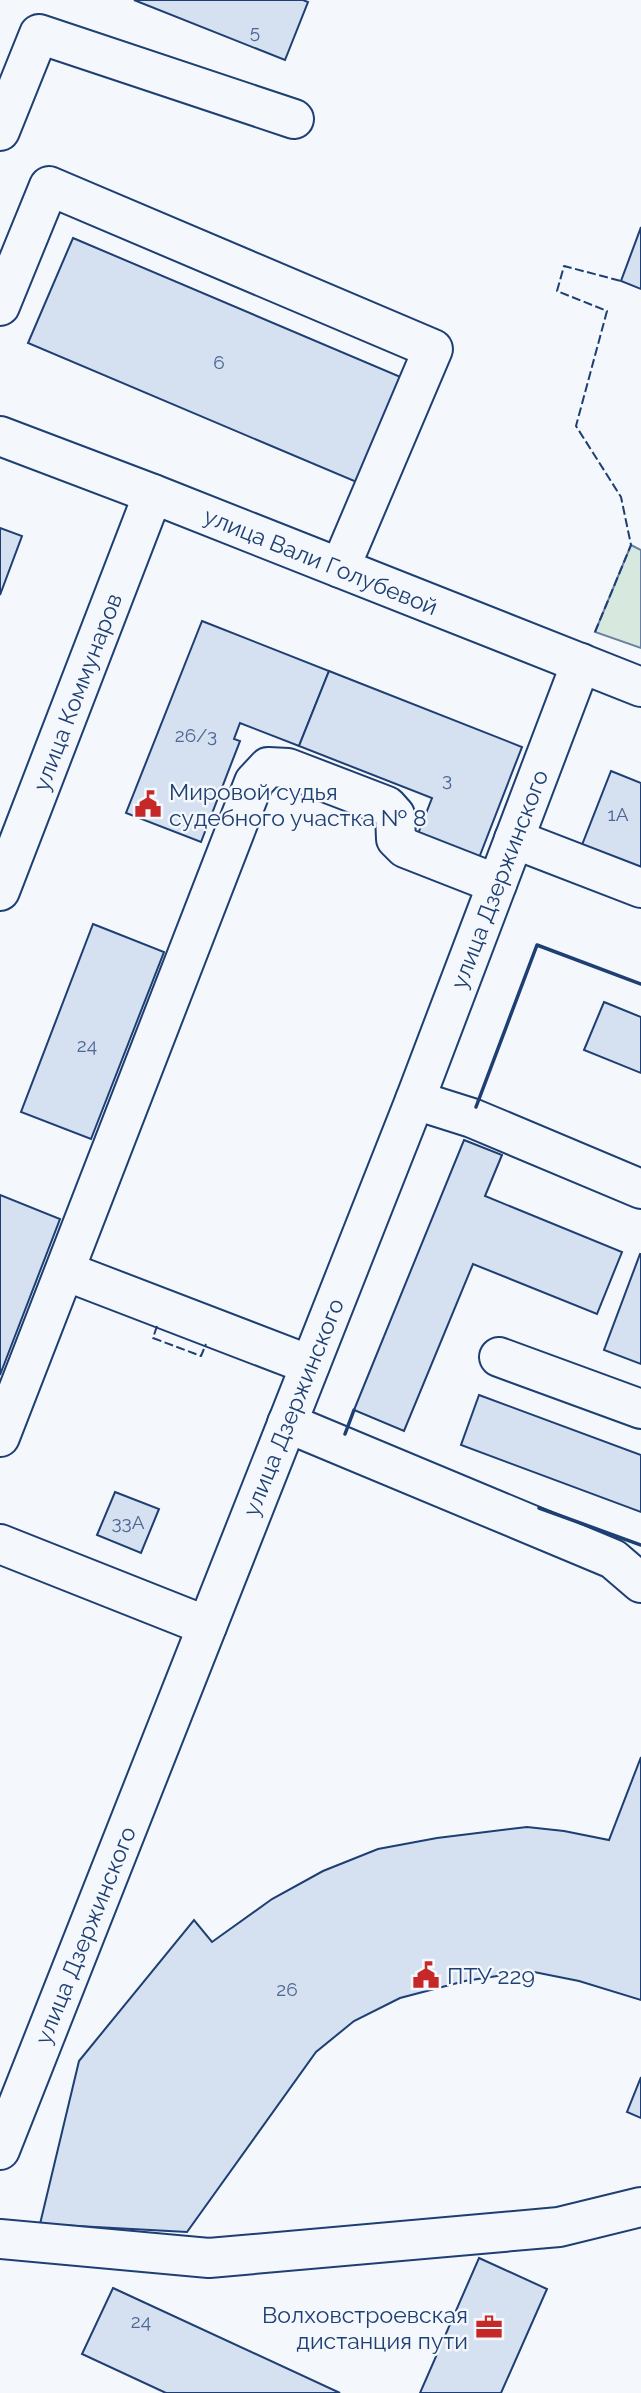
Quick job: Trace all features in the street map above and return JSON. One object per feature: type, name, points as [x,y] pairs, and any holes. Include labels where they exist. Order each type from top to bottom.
[{"type":"street","points":[[0,131],[39,34],[294,119]]},
{"type":"street","points":[[0,306],[49,186],[433,349],[340,568]]},
{"type":"street","name":"улица Вали Голубевой","points":[[0,436],[641,687]]},
{"type":"street","name":"улица Коммунаров","points":[[0,891],[7,853],[153,494]]},
{"type":"street","name":"улица Дзержинского","points":[[0,2150],[415,1100],[581,663]]},
{"type":"street","points":[[0,1437],[254,782],[268,767],[288,768],[387,806],[395,815],[396,839],[405,848],[496,884]]},
{"type":"street","points":[[514,839],[641,888]]},
{"type":"street","points":[[415,1100],[472,1118],[641,1189]]},
{"type":"street","points":[[65,1271],[310,1365]]},
{"type":"street","points":[[499,1357],[641,1409]]},
{"type":"street","points":[[287,1423],[613,1559],[641,1583]]},
{"type":"street","points":[[0,1544],[207,1626]]},
{"type":"street","points":[[0,2239],[209,2258],[559,2227],[641,2207]]},
{"type":"shaded area","points":[[631,545],[641,550],[641,648],[595,632]]},
{"type":"building","points":[[134,0],[303,0],[308,2],[285,60]]},
{"type":"building","points":[[641,227],[641,289],[621,281]]},
{"type":"building","points":[[73,238],[410,381],[366,486],[28,343]]},
{"type":"building","points":[[0,528],[22,536],[0,595]]},
{"type":"building","points":[[202,621],[329,671],[299,746],[240,723],[234,739],[240,741],[201,842],[126,813]]},
{"type":"building","points":[[329,671],[522,747],[477,863],[416,839],[432,798],[299,746]]},
{"type":"building","points":[[611,771],[641,783],[641,868],[582,845]]},
{"type":"building","points":[[93,924],[164,952],[91,1139],[21,1112]]},
{"type":"building","points":[[604,1002],[641,1017],[641,1073],[584,1050]]},
{"type":"building","points":[[464,1140],[502,1155],[485,1196],[622,1252],[597,1314],[473,1264],[404,1431],[354,1410]]},
{"type":"building","points":[[0,1195],[60,1219],[0,1375]]},
{"type":"building","points":[[641,1254],[641,1364],[604,1350]]},
{"type":"building","points":[[479,1395],[641,1455],[641,1512],[461,1445]]},
{"type":"building","points":[[115,1492],[159,1509],[141,1553],[97,1535]]},
{"type":"building","points":[[641,1757],[641,2000],[579,1981],[529,1971],[465,1981],[400,1998],[354,2021],[316,2052],[187,2232],[40,2224],[79,2061],[194,1920],[212,1942],[272,1899],[323,1871],[378,1849],[437,1838],[527,1827],[609,1840]]},
{"type":"building","points":[[641,2077],[641,2118],[627,2112]]},
{"type":"building","points":[[479,2258],[547,2289],[501,2393],[420,2393]]},
{"type":"building","points":[[113,2288],[340,2393],[166,2393],[82,2354]]},
{"type":"fence","points":[[595,632],[631,545],[621,497],[576,426],[607,311],[557,291],[564,266],[621,281]]},
{"type":"fence","points":[[157,1326],[153,1338],[201,1356],[206,1344]]},
{"type":"wall","points":[[476,1107],[537,945],[641,984]]},
{"type":"wall","points":[[345,1434],[354,1410]]},
{"type":"wall","points":[[539,1508],[641,1545]]},
{"type":"place","name":"Мировой судья судебного участка № 8","points":[[148,804]]},
{"type":"place","name":"ПТУ 229","points":[[426,1975]]},
{"type":"place","name":"Волховстроевская дистанция пути","points":[[489,2327]]}]
